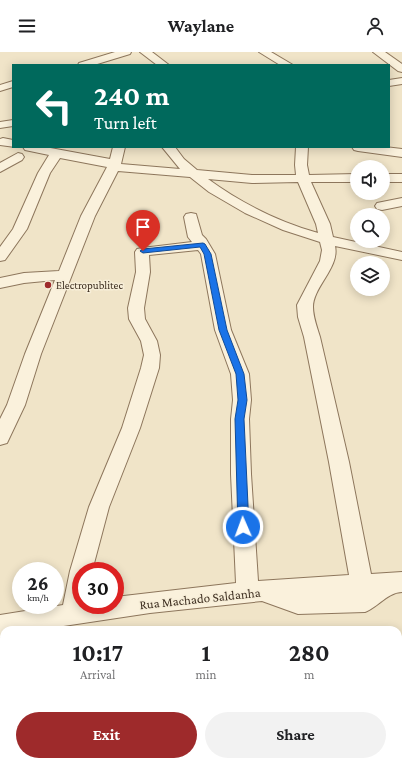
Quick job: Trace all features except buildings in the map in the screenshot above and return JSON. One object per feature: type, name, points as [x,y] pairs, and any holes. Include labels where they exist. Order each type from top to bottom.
[{"type":"street","points":[[79,52],[84,64]]},
{"type":"street","points":[[87,64],[126,52]]},
{"type":"street","points":[[145,52],[163,64]]},
{"type":"street","points":[[264,52],[286,64]]},
{"type":"street","points":[[378,52],[402,69]]},
{"type":"street","points":[[390,83],[402,81]]},
{"type":"street","points":[[0,88],[12,84]]},
{"type":"street","points":[[0,125],[12,123]]},
{"type":"street","points":[[34,148],[115,166],[195,175],[252,179],[350,178]]},
{"type":"street","points":[[0,438],[16,405],[64,275],[88,216],[115,166],[119,148]]},
{"type":"street","points":[[169,148],[180,162],[195,175],[230,201],[254,213],[327,240],[402,256]]},
{"type":"street","points":[[302,148],[301,165],[303,178],[323,224],[329,250],[327,261],[305,305],[306,316],[312,337],[339,462],[362,584]]},
{"type":"street","points":[[365,148],[402,153]]},
{"type":"street","points":[[0,258],[20,229],[44,173],[57,153]]},
{"type":"street","points":[[0,168],[18,157]]},
{"type":"street","points":[[390,178],[402,178]]},
{"type":"street","points":[[382,206],[402,202]]},
{"type":"street","points":[[192,218],[195,237],[203,245],[208,254],[223,330],[240,374],[242,400],[240,419],[244,540],[254,591],[298,604],[365,602],[398,585]]},
{"type":"street","points":[[84,562],[99,508],[131,428],[150,368],[152,355],[149,341],[140,327],[136,314],[143,272],[142,252],[203,245]]},
{"type":"street","points":[[0,283],[24,278],[64,275]]},
{"type":"street","name":"Rua Machado Saldanha","points":[[124,606],[254,591],[362,584],[398,585]]},
{"type":"street","name":"Rua Machado Saldanha","points":[[0,626],[72,612]]},
{"type":"place","name":"Electropublitec","points":[[48,285]]},
{"type":"route","points":[[143,251],[203,245],[208,254],[223,330],[240,374],[242,400],[240,419],[243,527]]}]
